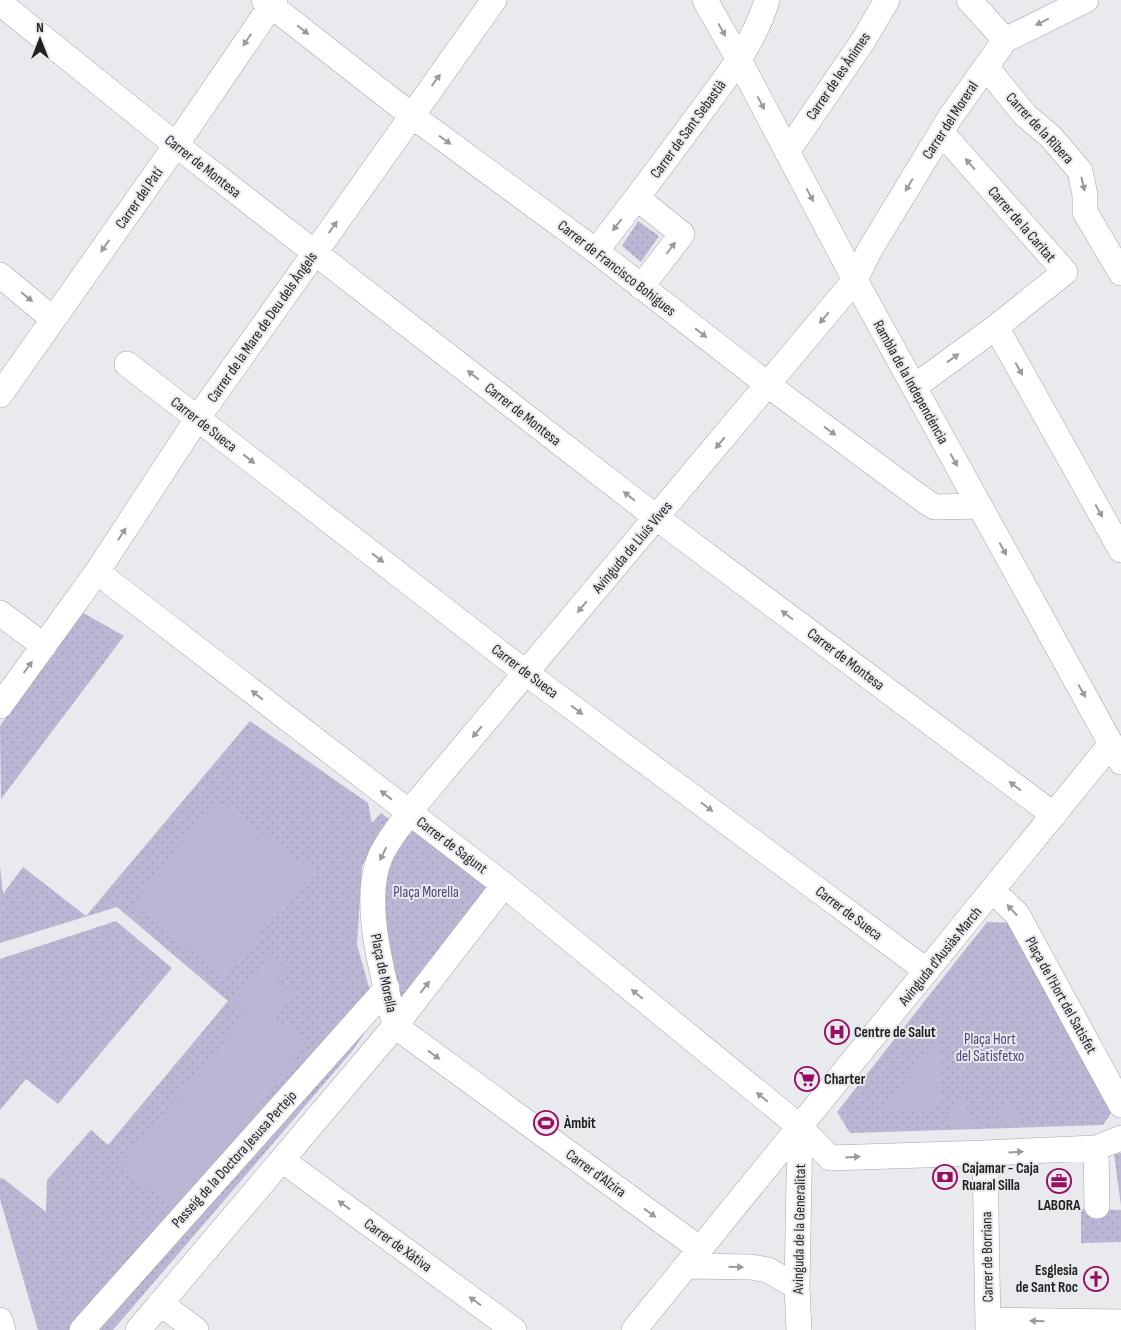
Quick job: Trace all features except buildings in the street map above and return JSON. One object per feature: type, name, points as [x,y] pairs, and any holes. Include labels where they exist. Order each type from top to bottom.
[{"type":"street","name":"Carrer de la Mare de Deu dels Àngels","points":[[0,706],[97,572],[197,418],[315,253],[411,114],[494,0]]},
{"type":"street","name":"Rambla de la Independència","points":[[705,0],[914,387],[1114,739]]},
{"type":"street","name":"Carrer de Sant Sebastià","points":[[596,251],[739,60],[764,11],[767,0]]},
{"type":"street","name":"Carrer de les Ànimes","points":[[787,152],[863,41],[887,0]]},
{"type":"street","points":[[969,0],[1005,40]]},
{"type":"street","name":"Carrer del Moreral","points":[[855,280],[869,252],[941,132],[1005,40],[1086,0]]},
{"type":"street","name":"Carrer de Francisco Bohigues","points":[[270,2],[411,114],[596,251],[768,385],[935,507],[980,506]]},
{"type":"street","name":"Carrer del Patí","points":[[0,395],[176,145],[270,2]]},
{"type":"street","name":"Carrer de Montesa","points":[[0,3],[176,145],[657,518],[1054,815]]},
{"type":"street","name":"Carrer de la Ribera","points":[[986,67],[1026,114],[1051,137],[1080,172],[1085,195],[1085,212],[1121,273]]},
{"type":"street","name":"Carrer de la Caritat","points":[[914,387],[996,327],[1065,272],[941,132]]},
{"type":"street","points":[[637,198],[682,234],[641,287]]},
{"type":"street","points":[[0,275],[53,319]]},
{"type":"street","name":"Avinguda de Lluís Vives","points":[[409,812],[855,280]]},
{"type":"street","points":[[996,327],[1121,550]]},
{"type":"street","name":"Carrer de Sueca","points":[[127,364],[526,673],[928,971]]},
{"type":"street","name":"Carrer de Sagunt","points":[[97,572],[504,885],[800,1127]]},
{"type":"street","points":[[0,613],[44,646]]},
{"type":"street","name":"Avinguda d'Ausiàs March","points":[[634,1330],[993,891],[1114,739]]},
{"type":"street","name":"Plaça de Morella","points":[[395,1026],[373,927],[373,886],[381,855],[409,812]]},
{"type":"street","name":"Plaça de Morella","points":[[395,1026],[504,885]]},
{"type":"street","name":"Plaça de l'Hort del Satisfet","points":[[993,891],[1017,914],[1121,1105]]},
{"type":"street","name":"Passeig de la Doctora Jesusa Pertejo","points":[[82,1330],[387,988]]},
{"type":"street","points":[[138,1330],[395,1026]]},
{"type":"street","name":"Carrer d'Alzira","points":[[395,1026],[694,1258]]},
{"type":"street","points":[[800,1127],[830,1158],[985,1154],[1096,1148],[1121,1138]]},
{"type":"street","name":"Avinguda de la Generalitat","points":[[798,1330],[800,1127]]},
{"type":"street","points":[[1096,1148],[1097,1206]]},
{"type":"street","name":"Carrer de Borriana","points":[[985,1154],[988,1325]]},
{"type":"street","name":"Carrer de Xàtiva","points":[[282,1160],[514,1330]]},
{"type":"street","points":[[694,1258],[768,1270],[797,1287]]},
{"type":"street","points":[[160,1303],[196,1330]]},
{"type":"street","points":[[0,1320],[3,1330]]},
{"type":"street","points":[[988,1325],[1121,1322]]},
{"type":"green space","points":[[638,221],[659,236],[641,262],[622,246]]},
{"type":"green space","points":[[80,611],[124,636],[1,799],[0,726]]},
{"type":"green space","points":[[250,721],[368,803],[372,823],[381,813],[389,819],[362,866],[357,945],[377,1015],[353,1050],[113,1330],[38,1330],[0,1199],[0,1178],[4,1179],[46,1212],[47,1180],[91,1130],[108,1145],[228,1001],[117,907],[0,943],[0,866],[3,894],[23,867],[86,916]]},
{"type":"green space","points":[[216,799],[317,873],[263,931],[226,978],[133,905]]},
{"type":"green space","name":"Plaça Morella","points":[[418,826],[491,885],[398,1004],[379,885],[389,855]]},
{"type":"green space","points":[[116,921],[172,968],[58,1104],[26,1079],[0,1110],[0,959]]},
{"type":"green space","name":"Plaça Hort del Satisfetxo","points":[[987,922],[1014,923],[1114,1109],[1103,1125],[850,1133],[837,1112]]},
{"type":"green space","points":[[271,953],[288,967],[276,979],[294,993],[275,1019],[310,1041],[177,1209],[119,1167],[246,1015],[231,1002]]},
{"type":"green space","points":[[941,1038],[942,1102],[929,1110],[879,1112]]},
{"type":"green space","points":[[963,1098],[969,1116],[983,1123],[997,1119],[1007,1098],[1017,1112],[1021,1123],[1019,1126],[949,1128],[950,1110]]},
{"type":"green space","points":[[1121,1153],[1121,1206],[1114,1154]]},
{"type":"green space","points":[[1081,1209],[1121,1210],[1121,1242],[1081,1243]]},
{"type":"place","name":"Centre de Salut","points":[[837,1032]]},
{"type":"place","name":"Charter","points":[[807,1079]]},
{"type":"place","name":"Àmbit","points":[[546,1123]]},
{"type":"place","name":"Cajamar - Caja Ruaral Silla","points":[[945,1177]]},
{"type":"place","name":"LABORA","points":[[1059,1181]]},
{"type":"place","name":"Esglesia de Sant Roc","points":[[1096,1279]]}]
